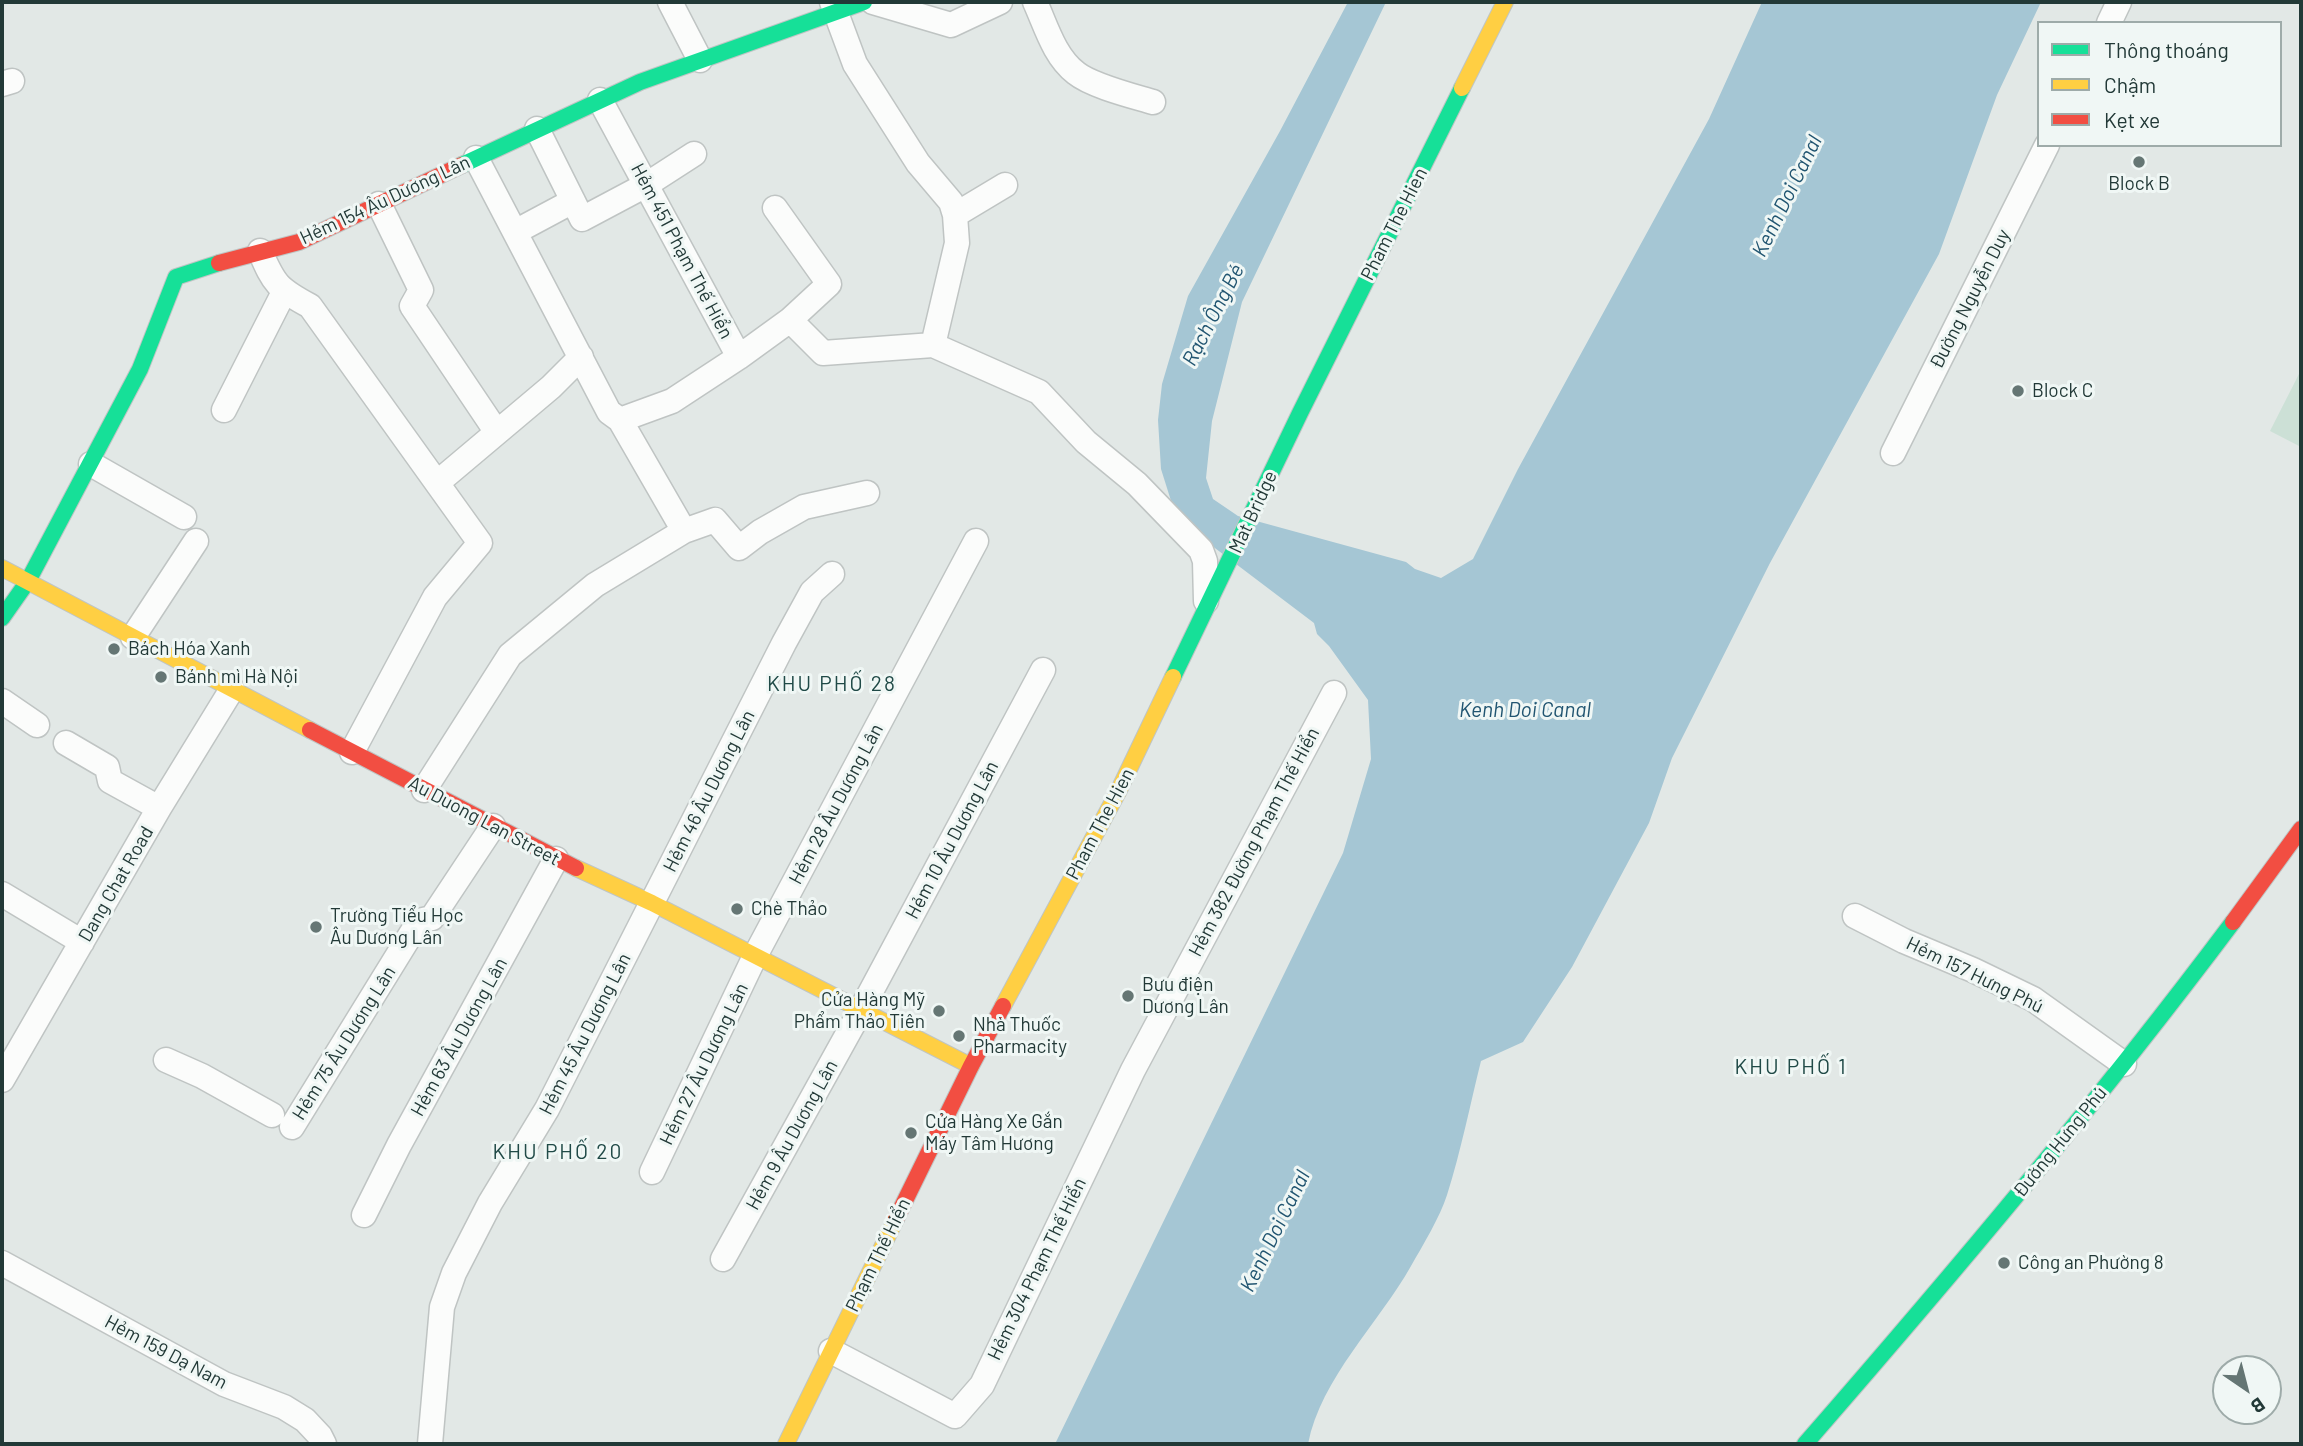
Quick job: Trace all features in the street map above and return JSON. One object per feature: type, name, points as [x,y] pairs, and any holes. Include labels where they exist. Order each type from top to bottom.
[{"type":"main road","name":"Hẻm 154 Âu Dương Lân","points":[[2,618],[28,581],[92,464],[140,369],[176,277],[299,242],[640,82],[834,7],[864,2]]},
{"type":"main road","name":"Pham The Hien","points":[[1284,447],[1505,2]]},
{"type":"main road","name":"Mat Bridge","points":[[1221,578],[1284,447]]},
{"type":"main road","name":"Au Duong Lan Street","points":[[2,568],[556,859],[652,903],[971,1066]]},
{"type":"main road","name":"Pham The Hien","points":[[971,1066],[1118,792],[1221,578]]},
{"type":"main road","name":"Đường Hưng Phú","points":[[1805,1444],[2048,1159],[2230,929],[2301,830]]},
{"type":"main road","name":"Phạm Thế Hiển","points":[[786,1444],[971,1066]]},
{"type":"street","points":[[670,2],[701,60]]},
{"type":"street","points":[[873,2],[951,25],[1000,2]]},
{"type":"street","points":[[1035,2],[1055,48],[1076,74],[1153,102]]},
{"type":"street","points":[[2110,21],[2119,2]]},
{"type":"street","points":[[834,7],[855,64],[918,163],[950,202],[955,215],[957,243],[933,345]]},
{"type":"street","name":"Hẻm 451 Phạm Thế Hiển","points":[[600,100],[739,357],[790,320],[829,284],[775,208]]},
{"type":"street","points":[[537,130],[582,219],[646,185],[694,155]]},
{"type":"street","name":"Đường Nguyễn Duy","points":[[1893,453],[2046,147]]},
{"type":"street","points":[[476,158],[609,412],[620,420],[684,531]]},
{"type":"street","points":[[955,215],[1005,185]]},
{"type":"street","points":[[515,232],[573,201]]},
{"type":"street","points":[[379,204],[421,290],[412,306],[496,431]]},
{"type":"street","points":[[260,251],[272,278],[284,292],[310,306],[480,543],[435,597],[352,752]]},
{"type":"street","points":[[224,410],[284,292]]},
{"type":"street","points":[[790,320],[823,353],[933,345],[1039,392],[1086,442],[1137,484],[1202,550],[1205,561],[1206,605]]},
{"type":"street","points":[[437,483],[551,387],[581,357]]},
{"type":"street","points":[[620,420],[672,401],[739,357]]},
{"type":"street","points":[[92,464],[184,517]]},
{"type":"street","points":[[424,790],[510,655],[595,585],[684,531],[715,520],[739,548],[804,507],[867,493]]},
{"type":"street","points":[[133,637],[196,541]]},
{"type":"street","name":"Hẻm 28 Âu Dương Lân","points":[[755,956],[976,541]]},
{"type":"street","name":"Hẻm 46 Âu Dương Lân","points":[[652,903],[812,592],[832,574]]},
{"type":"street","name":"Hẻm 10 Âu Dương Lân","points":[[861,1010],[1042,670]]},
{"type":"street","name":"Dang Chat Road","points":[[2,1080],[159,808],[232,689]]},
{"type":"street","name":"Hẻm 382 Đường Phạm Thế Hiển","points":[[1174,992],[1334,693]]},
{"type":"street","points":[[2,701],[37,725]]},
{"type":"street","points":[[66,743],[107,767],[110,780],[159,808]]},
{"type":"street","name":"Hẻm 75 Âu Dương Lân","points":[[166,1060],[202,1076],[282,1121],[419,921],[432,918],[493,826]]},
{"type":"street","name":"Hẻm 63 Âu Dương Lân","points":[[364,1215],[399,1145],[556,859]]},
{"type":"street","points":[[2,894],[82,942]]},
{"type":"street","name":"Hẻm 45 Âu Dương Lân","points":[[430,1444],[442,1307],[454,1273],[490,1203],[547,1109],[652,903]]},
{"type":"street","name":"Hẻm 157 Hưng Phú","points":[[1855,916],[2033,999],[2124,1064]]},
{"type":"street","name":"Hẻm 27 Âu Dương Lân","points":[[652,1172],[755,956]]},
{"type":"street","name":"Hẻm 304 Phạm Thế Hiển","points":[[831,1351],[955,1416],[982,1385],[1133,1070],[1174,992]]},
{"type":"street","name":"Hẻm 9 Âu Dương Lân","points":[[723,1259],[861,1010]]},
{"type":"street","name":"Hẻm 159 Dạ Nam","points":[[2,1263],[225,1384],[284,1407],[305,1420],[324,1444]]},
{"type":"green space","points":[[2301,370],[2301,447],[2270,431]]},
{"type":"water","name":"Kenh Doi Canal","points":[[1348,2],[1386,2],[1242,302],[1212,421],[1206,478],[1213,499],[1238,516],[1406,562],[1415,569],[1441,578],[1473,559],[1518,469],[1709,119],[1762,2],[2041,2],[1997,95],[1939,254],[1770,563],[1672,758],[1649,823],[1572,967],[1523,1042],[1481,1061],[1457,1162],[1440,1212],[1398,1287],[1325,1396],[1308,1444],[1055,1444],[1343,853],[1371,759],[1368,700],[1329,646],[1317,634],[1314,623],[1199,536],[1172,504],[1161,469],[1158,420],[1162,384],[1188,296]]},
{"type":"traffic: fast","points":[[462,165],[640,82],[864,2]]},
{"type":"traffic: fast","points":[[1173,677],[1300,413],[1462,88]]},
{"type":"traffic: fast","points":[[2,618],[28,581],[140,369],[176,277],[219,263]]},
{"type":"traffic: fast","points":[[1805,1444],[2024,1187],[2130,1056],[2233,922]]},
{"type":"traffic: slow","points":[[1462,88],[1505,2]]},
{"type":"traffic: slow","points":[[2,568],[310,730]]},
{"type":"traffic: slow","points":[[1003,1006],[1118,792],[1173,677]]},
{"type":"traffic: slow","points":[[576,868],[652,903],[971,1066]]},
{"type":"traffic: slow","points":[[786,1444],[896,1219]]},
{"type":"traffic: jam","points":[[219,263],[299,242],[462,165]]},
{"type":"traffic: jam","points":[[310,730],[576,868]]},
{"type":"traffic: jam","points":[[2233,922],[2301,829]]},
{"type":"traffic: jam","points":[[896,1219],[1003,1006]]},
{"type":"place","name":"Block B","points":[[2139,162]]},
{"type":"place","name":"Block C","points":[[2018,391]]},
{"type":"place","name":"Bách Hóa Xanh","points":[[114,649]]},
{"type":"place","name":"Bánh mì Hà Nội","points":[[161,677]]},
{"type":"place","name":"Chè Thảo","points":[[737,909]]},
{"type":"place","name":"Trường Tiểu Học Âu Dương Lân","points":[[316,927]]},
{"type":"place","name":"Bưu điện Dương Lân","points":[[1128,996]]},
{"type":"place","name":"Cửa Hàng Mỹ Phẩm Thảo Tiên","points":[[939,1011]]},
{"type":"place","name":"Nhà Thuốc Pharmacity","points":[[959,1036]]},
{"type":"place","name":"Cửa Hàng Xe Gắn Máy Tâm Hương","points":[[911,1133]]},
{"type":"place","name":"Công an Phường 8","points":[[2004,1263]]},
{"type":"district","name":"KHU PHỐ 28","points":[[832,684]]},
{"type":"district","name":"KHU PHỐ 1","points":[[1791,1067]]},
{"type":"district","name":"KHU PHỐ 20","points":[[558,1152]]},
{"type":"water label","name":"Rạch Ông Bé","points":[[1213,315]]}]
